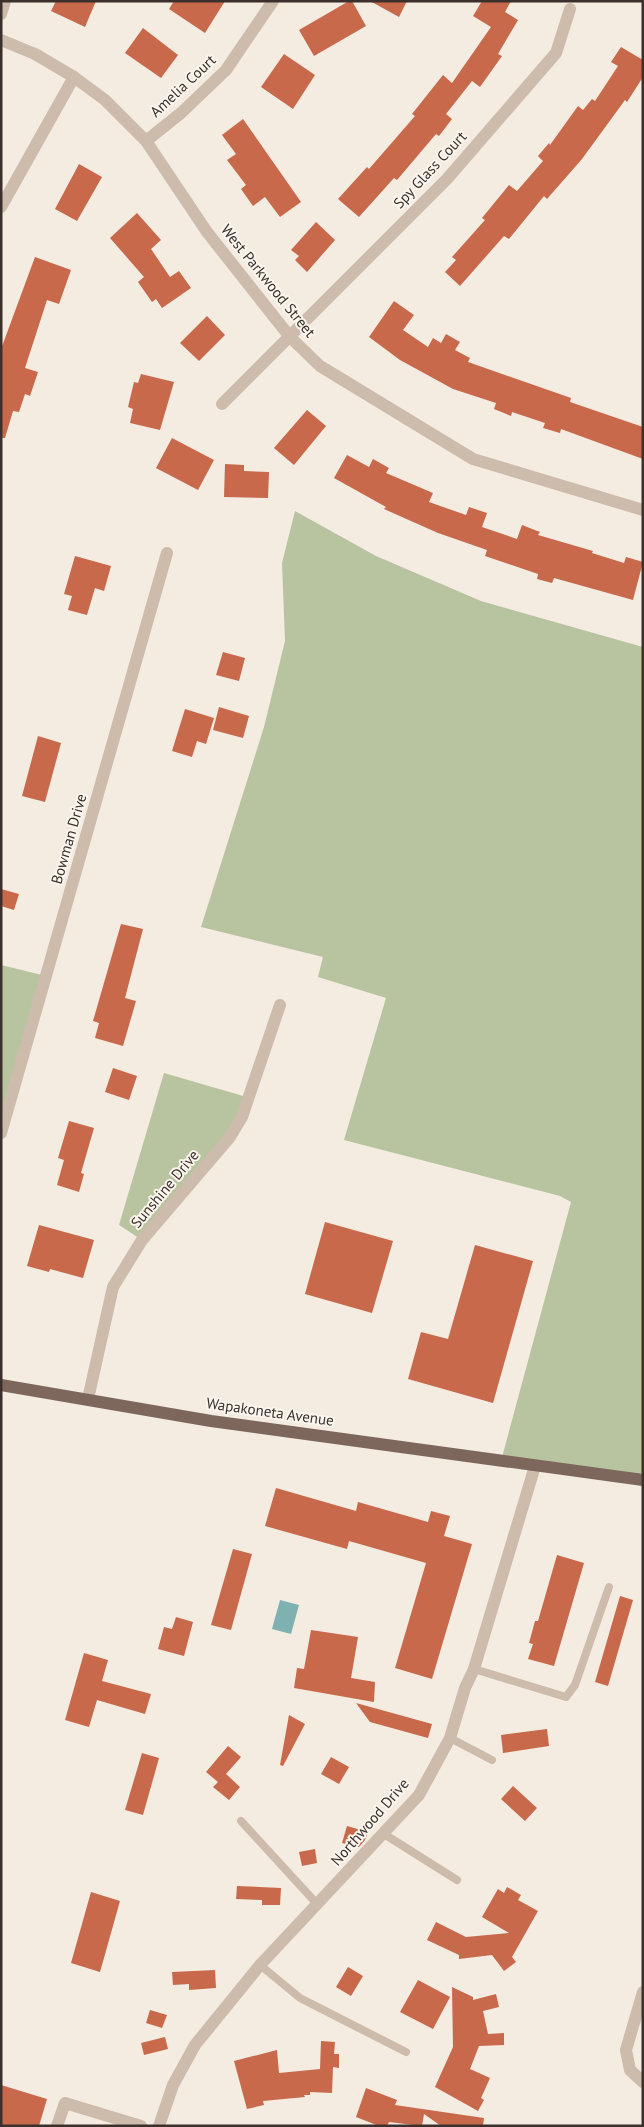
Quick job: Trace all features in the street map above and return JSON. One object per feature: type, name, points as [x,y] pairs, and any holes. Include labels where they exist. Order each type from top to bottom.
[{"type":"main road","name":"Wapakoneta Avenue","points":[[1,1384],[211,1421],[643,1480]]},
{"type":"street","points":[[1,14],[4,1]]},
{"type":"street","name":"Amelia Court","points":[[146,141],[181,113],[226,70],[273,1]]},
{"type":"street","name":"Spy Glass Court","points":[[222,404],[447,179],[556,53],[570,9]]},
{"type":"street","name":"West Parkwood Street","points":[[1,40],[35,54],[74,77],[105,100],[146,141],[207,232],[290,337],[320,366],[473,459],[643,510]]},
{"type":"street","points":[[1,207],[74,77]]},
{"type":"street","name":"Bowman Drive","points":[[1,1134],[167,553]]},
{"type":"street","name":"Sunshine Drive","points":[[88,1399],[113,1286],[142,1240],[230,1137],[242,1117],[280,1005]]},
{"type":"street","name":"Northwood Drive","points":[[160,2126],[173,2085],[195,2045],[260,1965],[419,1795],[450,1738],[474,1669],[535,1466]]},
{"type":"street","points":[[643,1992],[626,2050],[630,2070],[643,2082]]},
{"type":"street","points":[[57,2126],[65,2103],[141,2126]]},
{"type":"lane","points":[[474,1669],[566,1696],[575,1685],[609,1587]]},
{"type":"lane","points":[[450,1738],[492,1760]]},
{"type":"lane","points":[[241,1821],[318,1905]]},
{"type":"lane","points":[[384,1834],[457,1880]]},
{"type":"lane","points":[[260,1965],[300,1998],[406,2052]]},
{"type":"green space","points":[[295,511],[376,556],[481,601],[643,647],[643,1480],[501,1461],[571,1202],[560,1196],[344,1140],[386,998],[318,977],[323,957],[201,927],[264,727],[285,641],[282,563]]},
{"type":"green space","points":[[1,965],[46,976],[1,1133]]},
{"type":"green space","points":[[164,1073],[250,1098],[242,1117],[142,1240],[119,1225]]},
{"type":"water","points":[[280,1600],[299,1605],[291,1634],[272,1629]]},
{"type":"building","points":[[56,1],[96,1],[85,27],[51,11]]},
{"type":"building","points":[[174,1],[225,1],[205,33],[169,9]]},
{"type":"building","points":[[352,1],[366,26],[314,56],[299,30]]},
{"type":"building","points":[[370,1],[407,1],[399,17]]},
{"type":"building","points":[[482,1],[511,1],[505,12],[518,20],[498,54],[502,56],[480,87],[472,81],[446,114],[452,119],[439,136],[436,134],[397,180],[394,178],[359,217],[338,199],[367,167],[369,169],[415,116],[412,114],[443,75],[452,83],[491,27],[473,16]]},
{"type":"building","points":[[143,28],[178,55],[161,78],[125,53]]},
{"type":"building","points":[[621,47],[643,60],[643,77],[627,102],[625,100],[582,159],[547,199],[544,196],[509,239],[504,236],[460,286],[445,272],[456,260],[452,257],[485,220],[482,218],[509,185],[517,191],[543,161],[538,156],[549,143],[550,145],[578,106],[583,110],[592,99],[595,101],[618,66],[611,62]]},
{"type":"building","points":[[284,54],[315,75],[293,109],[261,87]]},
{"type":"building","points":[[243,119],[301,202],[280,217],[265,197],[253,206],[241,189],[246,185],[227,160],[236,154],[222,135]]},
{"type":"building","points":[[79,164],[102,177],[77,221],[55,209]]},
{"type":"building","points":[[137,213],[161,240],[151,249],[170,277],[179,271],[191,288],[162,308],[156,299],[152,302],[138,282],[144,277],[110,238]]},
{"type":"building","points":[[316,222],[335,240],[307,272],[295,260],[299,256],[291,250]]},
{"type":"building","points":[[35,257],[71,270],[59,304],[47,300],[25,368],[38,372],[30,396],[25,394],[19,412],[13,411],[5,438],[1,438],[1,349]]},
{"type":"building","points":[[394,301],[414,315],[403,330],[428,347],[433,338],[441,343],[446,334],[460,342],[455,350],[470,358],[468,362],[571,398],[570,402],[643,427],[643,459],[561,429],[560,433],[543,428],[545,423],[512,412],[511,416],[494,409],[496,403],[453,389],[400,360],[369,337]]},
{"type":"building","points":[[207,316],[225,335],[199,361],[180,343]]},
{"type":"building","points":[[141,374],[174,382],[160,430],[130,423],[133,409],[128,407],[134,382],[138,383]]},
{"type":"building","points":[[307,410],[326,426],[294,465],[274,448]]},
{"type":"building","points":[[172,438],[214,460],[198,490],[156,468]]},
{"type":"building","points":[[347,455],[369,467],[373,459],[389,468],[386,473],[433,493],[429,502],[466,515],[469,507],[487,513],[482,527],[517,539],[522,525],[540,532],[538,535],[593,551],[592,553],[624,563],[626,557],[643,562],[633,600],[554,578],[552,583],[537,579],[538,574],[485,556],[487,550],[438,533],[384,509],[386,507],[334,478]]},
{"type":"building","points":[[225,464],[244,465],[244,471],[269,472],[268,498],[224,497]]},
{"type":"building","points":[[75,556],[111,566],[104,591],[95,588],[87,615],[68,610],[72,596],[64,594]]},
{"type":"building","points":[[223,652],[245,658],[239,681],[216,675]]},
{"type":"building","points":[[219,707],[249,716],[243,738],[213,730]]},
{"type":"building","points":[[185,709],[214,718],[206,744],[197,741],[192,757],[172,751]]},
{"type":"building","points":[[38,736],[61,743],[45,802],[22,796]]},
{"type":"building","points":[[1,889],[19,894],[14,910],[1,906]]},
{"type":"building","points":[[121,924],[143,929],[125,998],[136,1001],[123,1046],[95,1038],[99,1023],[93,1021]]},
{"type":"building","points":[[113,1068],[137,1076],[129,1100],[105,1092]]},
{"type":"building","points":[[69,1121],[94,1128],[81,1173],[84,1174],[79,1192],[57,1185],[64,1160],[58,1158]]},
{"type":"building","points":[[325,1222],[393,1241],[372,1313],[305,1294]]},
{"type":"building","points":[[39,1225],[94,1240],[83,1278],[50,1269],[49,1272],[27,1266]]},
{"type":"building","points":[[475,1245],[533,1261],[493,1403],[408,1379],[421,1332],[448,1339]]},
{"type":"building","points":[[276,1488],[356,1511],[358,1502],[428,1522],[431,1511],[450,1516],[444,1536],[472,1544],[432,1679],[395,1668],[426,1563],[349,1541],[347,1549],[265,1526]]},
{"type":"building","points":[[233,1549],[252,1554],[231,1630],[211,1625]]},
{"type":"building","points":[[557,1555],[584,1563],[554,1666],[528,1659],[533,1644],[529,1643],[535,1621],[538,1621]]},
{"type":"building","points":[[620,1596],[633,1600],[608,1686],[595,1682]]},
{"type":"building","points":[[176,1617],[193,1622],[184,1656],[158,1649],[164,1627],[172,1629]]},
{"type":"building","points":[[311,1630],[358,1637],[351,1678],[375,1682],[374,1702],[294,1688],[297,1668],[304,1669]]},
{"type":"building","points":[[84,1653],[108,1660],[102,1681],[151,1694],[145,1714],[97,1700],[89,1727],[65,1720]]},
{"type":"building","points":[[356,1703],[432,1724],[428,1738],[370,1722]]},
{"type":"building","points":[[289,1715],[305,1724],[283,1766],[280,1765]]},
{"type":"building","points":[[547,1729],[549,1746],[503,1753],[501,1735]]},
{"type":"building","points":[[228,1746],[241,1757],[226,1774],[240,1787],[229,1800],[213,1787],[218,1782],[206,1772]]},
{"type":"building","points":[[142,1753],[159,1758],[143,1815],[125,1810]]},
{"type":"building","points":[[331,1757],[349,1767],[339,1784],[321,1774]]},
{"type":"building","points":[[513,1786],[537,1808],[525,1821],[501,1799]]},
{"type":"building","points":[[347,1826],[368,1832],[365,1840],[359,1847],[342,1843]]},
{"type":"building","points":[[315,1849],[317,1863],[302,1866],[299,1852]]},
{"type":"building","points":[[237,1886],[281,1888],[280,1905],[262,1905],[262,1900],[236,1899]]},
{"type":"building","points":[[507,1887],[521,1895],[518,1900],[538,1911],[512,1957],[516,1962],[504,1971],[492,1955],[459,1959],[459,1955],[427,1940],[436,1922],[466,1937],[509,1933],[482,1917],[498,1889],[504,1893]]},
{"type":"building","points":[[91,1892],[120,1901],[100,1972],[71,1963]]},
{"type":"building","points":[[348,1967],[363,1976],[351,1996],[336,1987]]},
{"type":"building","points":[[215,1970],[216,1988],[189,1990],[189,1984],[173,1985],[172,1972]]},
{"type":"building","points":[[418,1980],[450,1997],[433,2029],[400,2012]]},
{"type":"building","points":[[452,1987],[473,1997],[473,2000],[496,1994],[499,2007],[483,2011],[488,2034],[504,2033],[504,2045],[479,2046],[470,2069],[490,2078],[481,2098],[484,2100],[478,2111],[435,2087],[453,2047]]},
{"type":"building","points":[[150,2010],[167,2015],[162,2028],[146,2023]]},
{"type":"building","points":[[165,2037],[168,2049],[144,2055],[141,2043]]},
{"type":"building","points":[[321,2041],[335,2042],[334,2054],[339,2054],[339,2068],[333,2067],[332,2093],[310,2092],[310,2095],[304,2095],[305,2097],[263,2101],[264,2105],[247,2109],[234,2061],[277,2050],[279,2073],[320,2069]]},
{"type":"building","points":[[1,2085],[47,2099],[39,2126],[1,2126]]},
{"type":"building","points":[[366,2088],[397,2100],[395,2105],[484,2118],[483,2126],[441,2126],[424,2114],[422,2126],[389,2122],[387,2126],[379,2126],[356,2117]]}]
